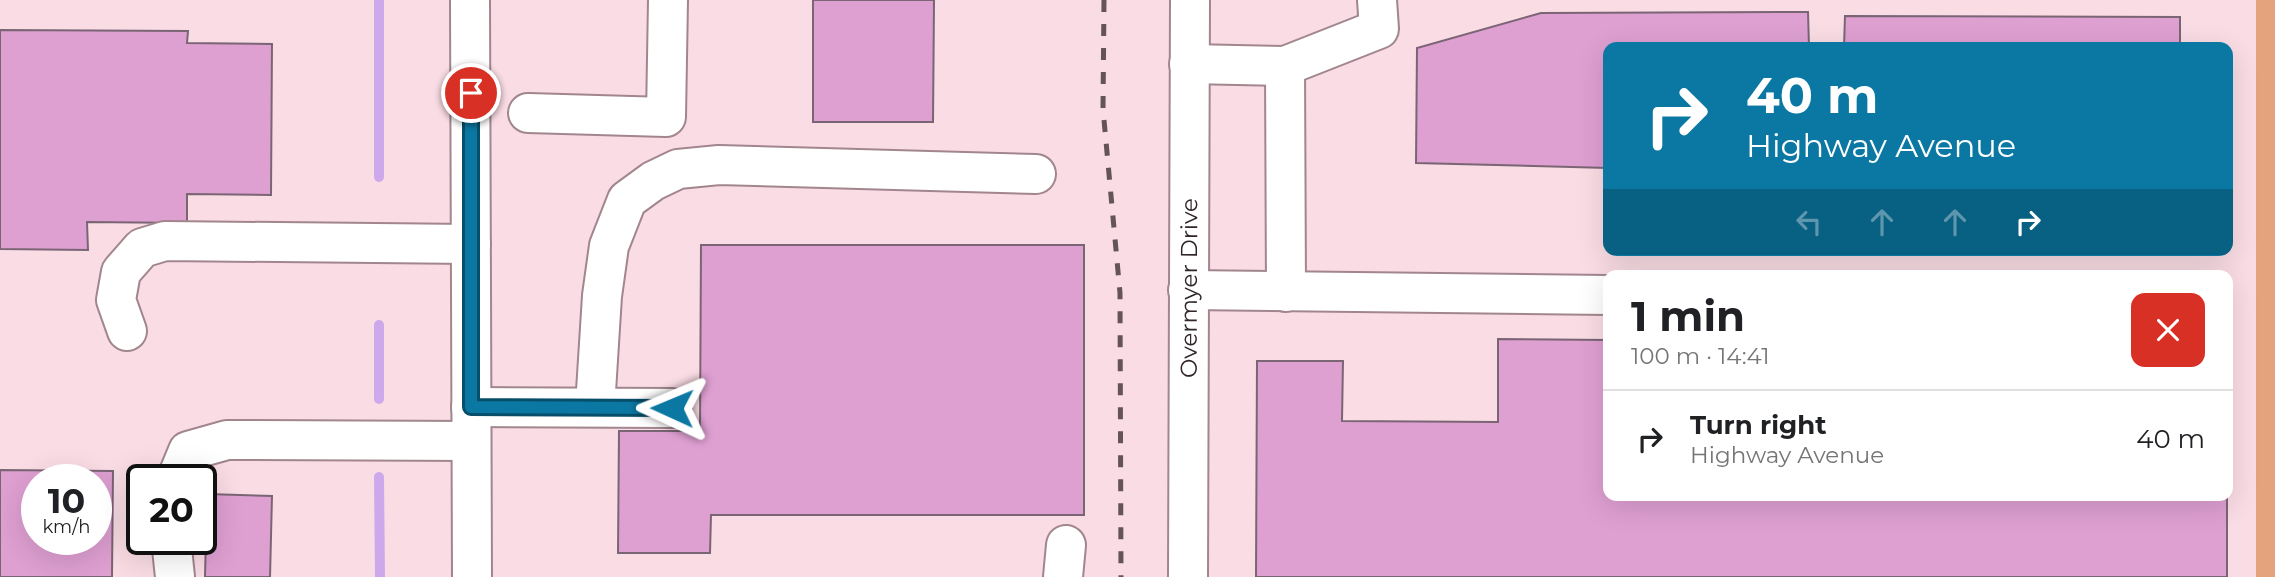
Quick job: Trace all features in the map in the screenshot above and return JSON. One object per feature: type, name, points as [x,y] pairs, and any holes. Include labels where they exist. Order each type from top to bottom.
[{"type":"street","points":[[470,0],[472,577]]},
{"type":"street","points":[[528,113],[666,117],[668,0]]},
{"type":"street","name":"Overmyer Drive","points":[[1188,577],[1190,0]]},
{"type":"street","points":[[1189,64],[1284,66],[1379,29],[1377,0]]},
{"type":"street","points":[[1284,66],[1286,292]]},
{"type":"street","points":[[595,407],[608,246],[627,200],[653,181],[678,169],[719,165],[1036,174]]},
{"type":"street","points":[[127,331],[116,300],[121,272],[142,248],[165,241],[471,244]]},
{"type":"street","points":[[1188,290],[1603,295]]},
{"type":"street","points":[[183,464],[188,451],[227,440],[471,424],[595,407],[672,408]]},
{"type":"street","points":[[173,555],[175,577]]},
{"type":"shaded area","points":[[2256,0],[2275,0],[2275,577],[2256,577]]},
{"type":"building","points":[[813,0],[934,0],[933,122],[813,122]]},
{"type":"building","points":[[1808,12],[1809,42],[1603,42],[1603,168],[1416,163],[1417,48],[1541,13]]},
{"type":"building","points":[[1845,16],[2180,17],[2180,42],[1844,42]]},
{"type":"building","points":[[0,30],[188,31],[187,43],[272,44],[271,195],[187,194],[187,223],[87,222],[88,250],[0,249]]},
{"type":"building","points":[[701,245],[1084,245],[1084,515],[711,515],[710,553],[618,553],[619,431],[700,431]]},
{"type":"building","points":[[1498,339],[1603,340],[1603,501],[2227,501],[2227,577],[1256,577],[1257,361],[1343,361],[1342,421],[1498,422]]},
{"type":"building","points":[[0,470],[21,470],[21,555],[112,555],[113,471],[112,577],[0,577]]},
{"type":"building","points":[[217,494],[272,496],[270,577],[205,577],[206,555],[217,555]]},
{"type":"waterway","points":[[379,0],[379,177]]},
{"type":"waterway","points":[[379,325],[379,399]]},
{"type":"waterway","points":[[379,477],[380,577]]},
{"type":"railway","points":[[1104,0],[1103,109],[1120,293],[1121,577]]},
{"type":"route","points":[[471,93],[471,407],[672,408]]}]
